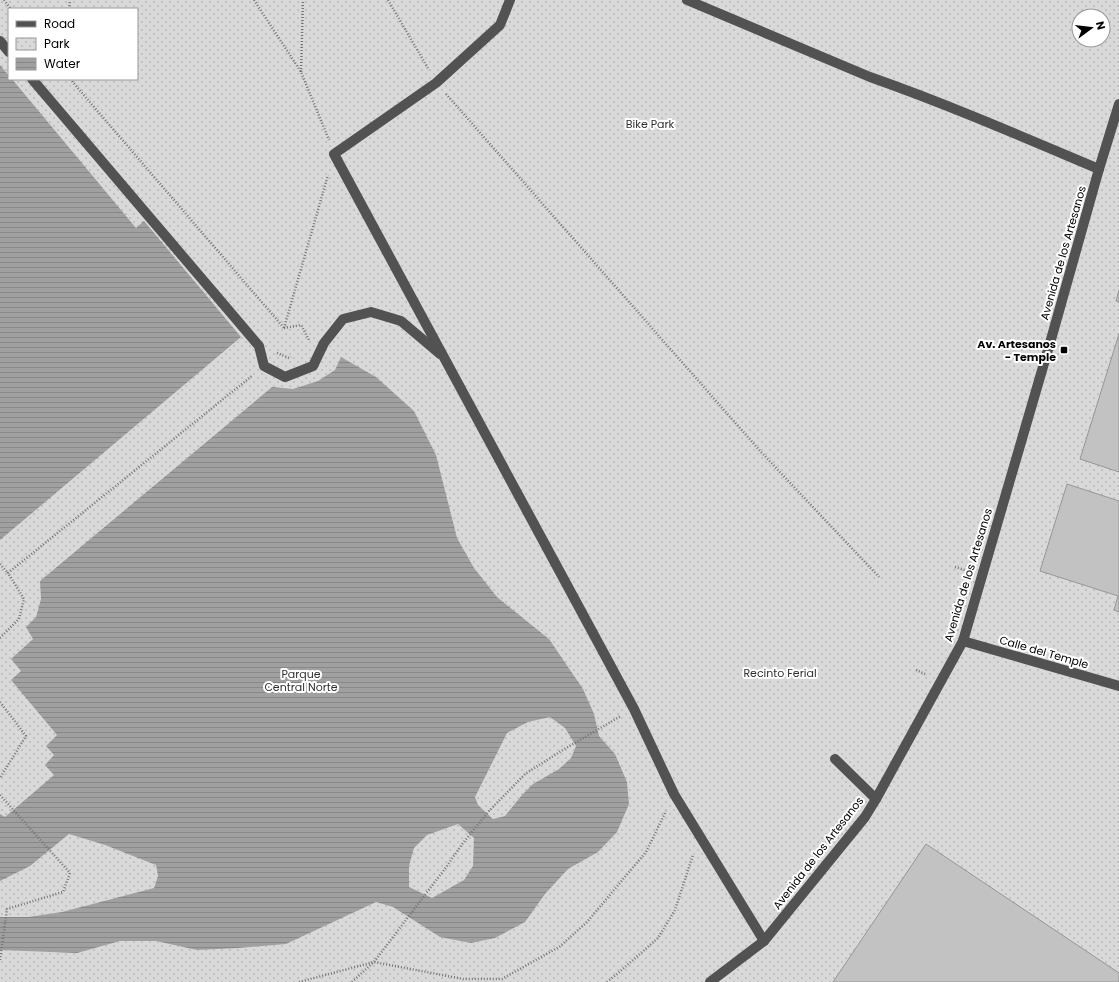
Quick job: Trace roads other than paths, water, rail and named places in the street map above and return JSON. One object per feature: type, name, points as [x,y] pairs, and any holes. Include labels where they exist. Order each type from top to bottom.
[{"type":"street","points":[[510,0],[500,25],[436,83],[334,154],[634,709],[674,794],[764,940]]},
{"type":"street","points":[[687,0],[870,77],[899,87],[1099,169]]},
{"type":"street","points":[[0,41],[8,51]]},
{"type":"street","points":[[33,80],[259,346],[264,366],[284,377],[313,366],[324,343],[343,319],[371,312],[401,321],[446,359]]},
{"type":"street","name":"Avenida de los Artesanos","points":[[710,982],[764,940],[865,817],[963,641],[1119,104]]},
{"type":"street","name":"Calle del Temple","points":[[963,641],[1119,686]]},
{"type":"street","points":[[835,759],[876,799]]},
{"type":"water","points":[[0,65],[8,75],[8,80],[13,80],[136,228],[144,221],[241,337],[0,540]]},
{"type":"water","points":[[341,357],[376,377],[414,411],[436,455],[457,538],[474,568],[497,597],[549,639],[583,689],[594,714],[599,736],[615,754],[627,782],[629,804],[617,832],[598,852],[568,869],[545,894],[525,922],[495,938],[471,943],[440,937],[393,907],[376,902],[286,944],[197,950],[156,941],[120,941],[77,953],[0,950],[0,917],[28,917],[62,912],[154,888],[158,876],[156,865],[105,845],[69,834],[30,866],[0,881],[0,814],[5,817],[54,775],[45,765],[54,755],[46,746],[57,735],[11,680],[21,671],[11,659],[33,639],[26,627],[36,617],[41,599],[40,581],[272,387],[293,389],[318,381],[335,370]],"holes":[[[550,717],[565,728],[576,746],[571,758],[559,769],[533,784],[505,816],[493,819],[478,805],[475,797],[507,733],[528,722]],[[458,824],[474,838],[473,866],[464,880],[432,898],[409,887],[409,866],[414,848],[427,835]]]},
{"type":"place","name":"Av. Artesanos - Temple","points":[[1064,350]]},
{"type":"park label","name":"Bike Park","points":[[650,124]]},
{"type":"park label","name":"Recinto Ferial","points":[[780,673]]},
{"type":"park label","name":"Parque Central Norte","points":[[301,680]]}]
